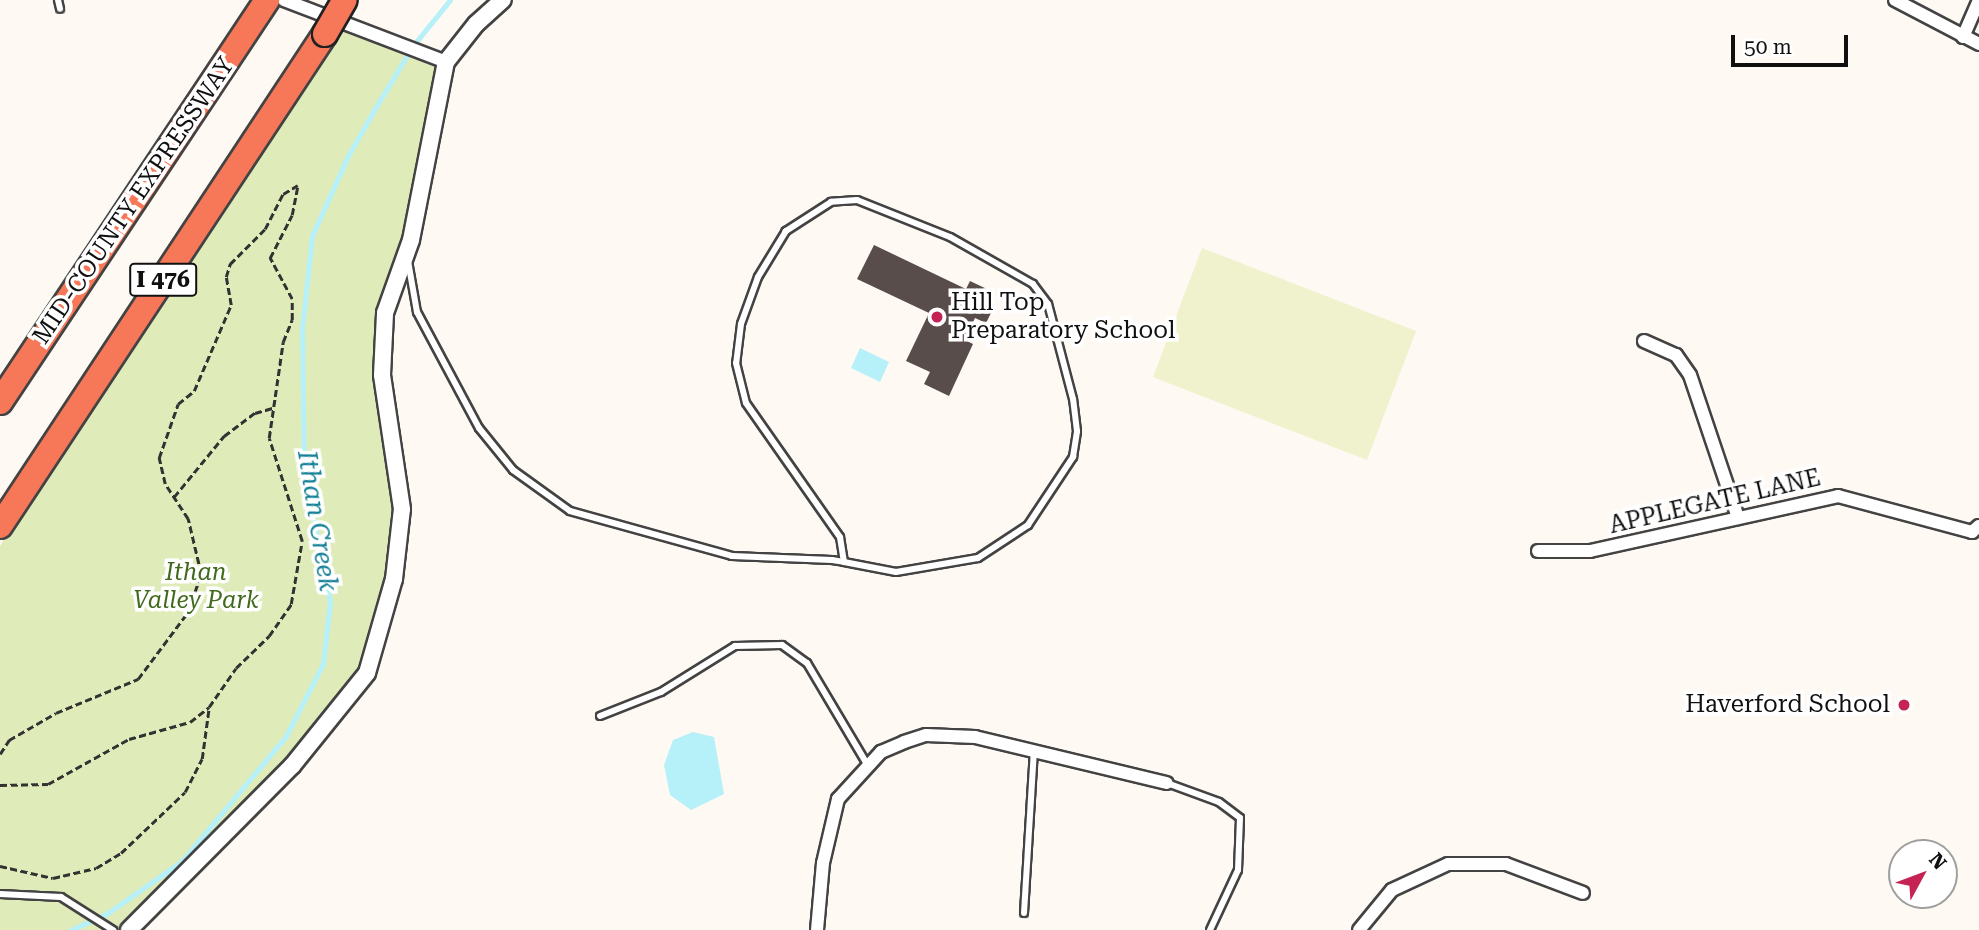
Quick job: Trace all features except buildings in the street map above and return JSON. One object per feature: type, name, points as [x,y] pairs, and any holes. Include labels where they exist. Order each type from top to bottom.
[{"type":"highway","name":"I 476","points":[[0,526],[345,0]]},
{"type":"highway","name":"MID-COUNTY EXPRESSWAY","points":[[0,402],[264,5]]},
{"type":"street","points":[[284,0],[446,62]]},
{"type":"street","points":[[137,927],[292,766],[367,673],[394,579],[402,509],[382,375],[385,313],[406,253],[435,130],[446,62],[476,24],[503,0]]},
{"type":"street","points":[[1895,0],[1979,44]]},
{"type":"street","points":[[1964,37],[1979,0]]},
{"type":"street","points":[[1644,341],[1676,355],[1690,375],[1738,518]]},
{"type":"street","name":"APPLEGATE LANE","points":[[1538,551],[1590,551],[1838,496],[1972,532],[1979,526]]},
{"type":"street","points":[[817,930],[823,863],[838,799],[867,764],[881,752],[926,735],[975,737],[1167,783]]},
{"type":"street","points":[[1359,930],[1392,890],[1448,864],[1506,864],[1583,893]]},
{"type":"lane","points":[[58,0],[60,9]]},
{"type":"lane","points":[[406,253],[417,312],[479,428],[513,470],[570,511],[732,556],[844,562],[896,572],[978,558],[1028,525],[1062,480],[1073,457],[1077,431],[1073,399],[1048,304],[1034,284],[950,237],[857,200],[831,202],[786,231],[758,277],[741,324],[736,363],[746,403],[840,537],[844,562]]},
{"type":"lane","points":[[600,716],[660,692],[735,646],[782,645],[807,663],[867,764]]},
{"type":"lane","points":[[1024,914],[1034,749]]},
{"type":"lane","points":[[1167,783],[1219,802],[1240,818],[1238,870],[1210,930]]},
{"type":"lane","points":[[0,894],[61,897],[111,928]]},
{"type":"path","points":[[0,754],[9,740],[56,713],[138,679],[188,612],[201,574],[188,519],[174,498],[159,458],[178,404],[194,391],[231,305],[226,277],[230,264],[265,229],[283,194],[298,185],[292,215],[270,258],[287,284],[292,309],[269,438],[297,515],[302,541],[291,604],[269,636],[236,668],[209,707],[190,722],[100,752],[64,778],[48,784],[0,785]]},
{"type":"path","points":[[174,498],[224,436],[255,413],[273,408]]},
{"type":"path","points":[[0,866],[53,878],[96,868],[121,853],[185,792],[202,759],[209,707]]},
{"type":"green space","name":"Ithan Valley Park","points":[[338,10],[446,62],[435,130],[385,313],[382,375],[402,509],[367,673],[292,766],[128,930],[0,930],[0,546]]},
{"type":"green space","points":[[1202,248],[1416,331],[1367,460],[1153,377]]},
{"type":"water","points":[[860,348],[889,362],[880,382],[851,368]]},
{"type":"water","points":[[693,732],[714,737],[724,794],[691,810],[670,795],[664,765],[673,740]]},
{"type":"waterway","name":"Ithan Creek","points":[[71,930],[108,913],[182,861],[286,736],[323,664],[330,602],[304,471],[302,329],[312,236],[348,156],[376,107],[412,47],[450,0]]},
{"type":"place","name":"Hill Top Preparatory School","points":[[937,317]]},
{"type":"place","name":"Haverford School","points":[[1904,705]]}]
